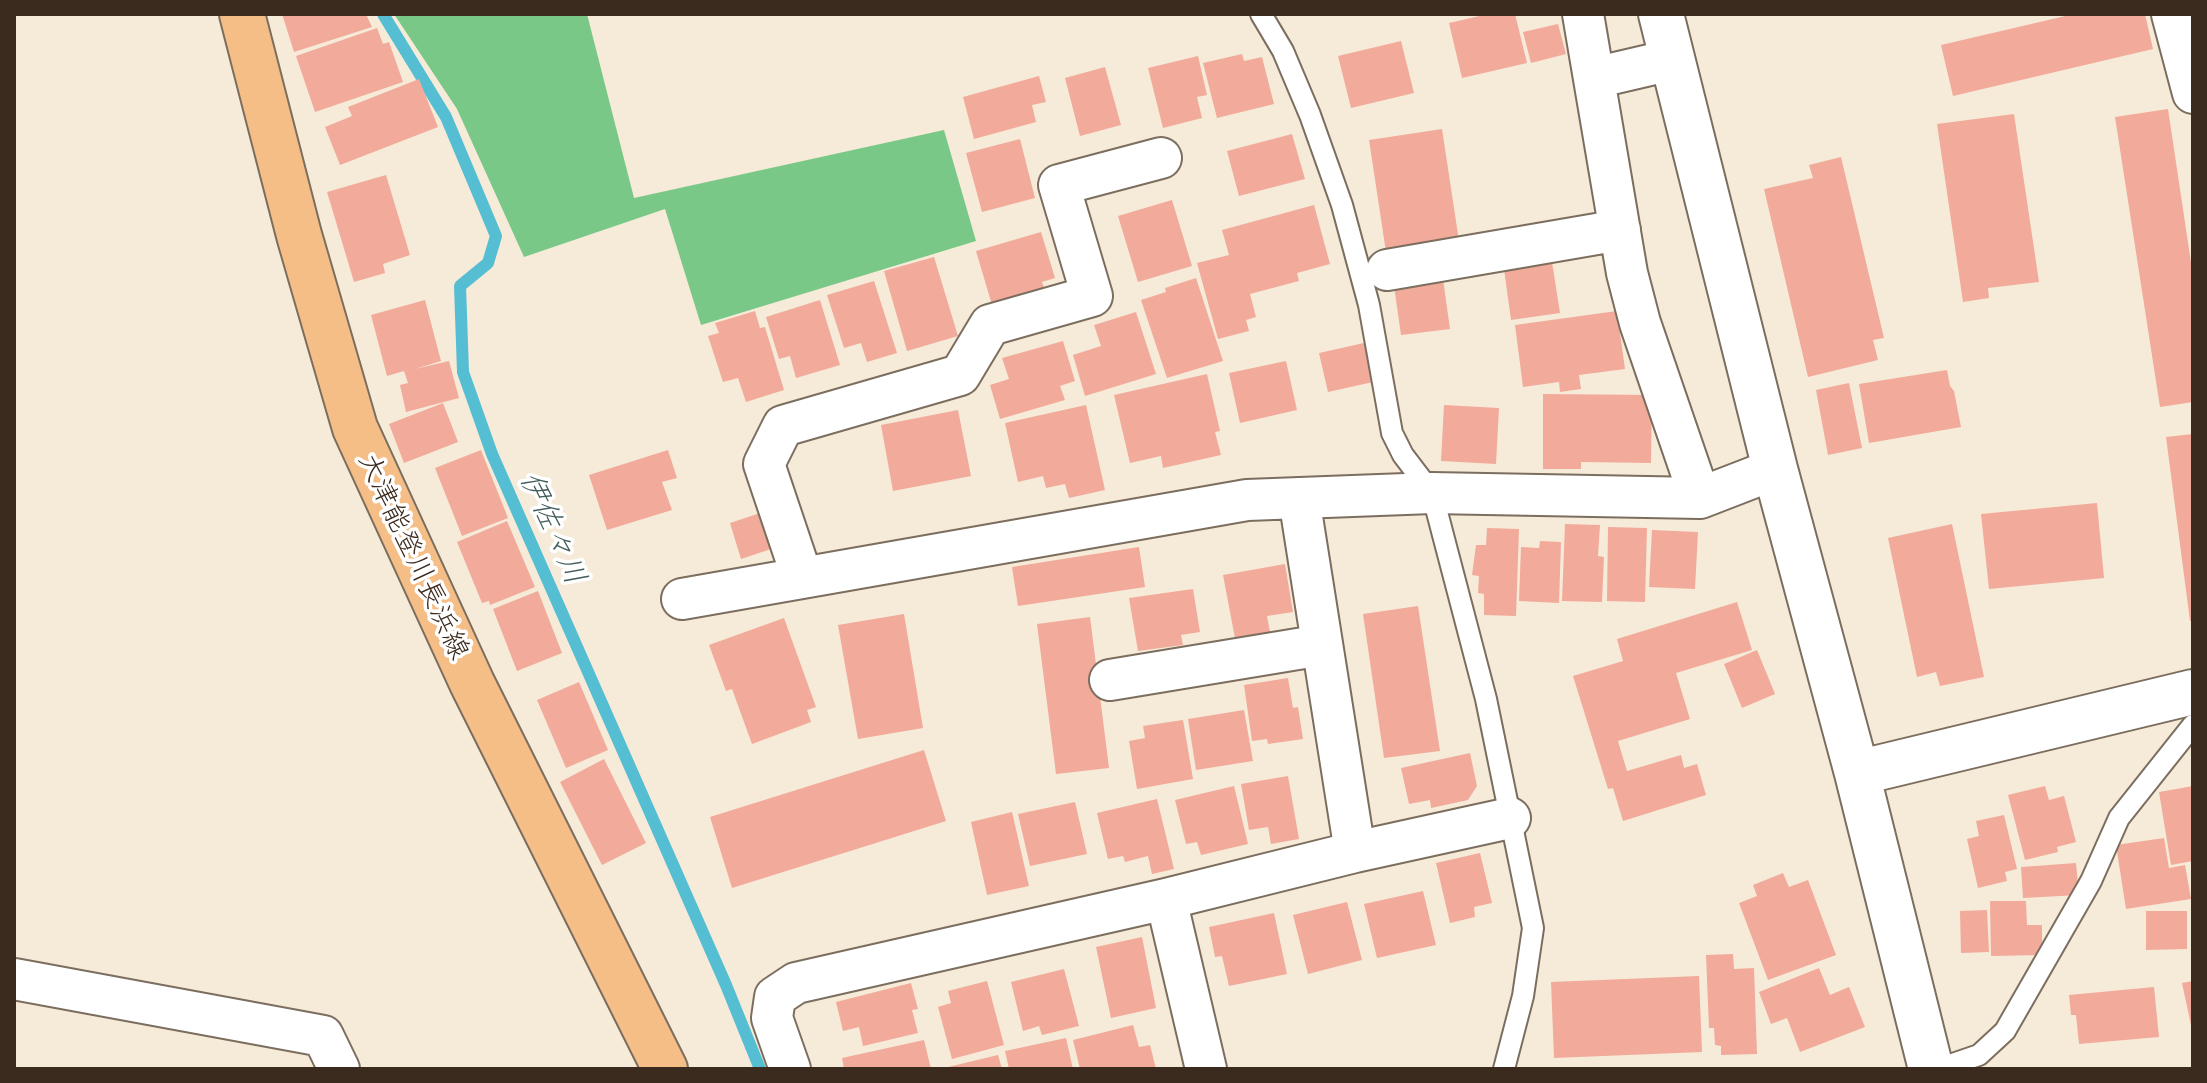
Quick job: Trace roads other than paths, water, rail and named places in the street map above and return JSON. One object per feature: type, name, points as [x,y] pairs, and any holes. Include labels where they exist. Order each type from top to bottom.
[{"type":"main road","name":"大津能登川長浜線","points":[[242,14],[299,235],[355,428],[472,683],[665,1069]]},
{"type":"street","points":[[1583,14],[1627,273],[1640,323],[1700,498]]},
{"type":"street","points":[[1661,14],[1931,1069]]},
{"type":"street","points":[[2172,14],[2193,93]]},
{"type":"street","points":[[1594,78],[1671,60]]},
{"type":"street","points":[[802,577],[764,464],[783,426],[960,375],[990,325],[1092,296],[1059,185],[1161,158]]},
{"type":"street","points":[[1387,270],[1620,230]]},
{"type":"street","points":[[682,599],[1247,500],[1432,493],[1700,498],[1775,469]]},
{"type":"street","points":[[1299,498],[1355,852]]},
{"type":"street","points":[[1110,680],[1322,645]]},
{"type":"street","points":[[1857,773],[2193,692]]},
{"type":"street","points":[[790,1069],[772,1018],[775,997],[796,983],[1510,818]]},
{"type":"street","points":[[1166,899],[1206,1069]]},
{"type":"street","points":[[14,979],[323,1036],[339,1069]]},
{"type":"lane","points":[[1261,14],[1283,51],[1342,205],[1369,305],[1392,433],[1403,455],[1432,493],[1486,699],[1533,928],[1523,996],[1504,1069]]},
{"type":"lane","points":[[1938,1069],[1979,1055],[2005,1031],[2091,881],[2119,818],[2193,725]]},
{"type":"waterway","name":"伊佐々川","points":[[383,14],[446,117],[496,236],[488,263],[460,286],[463,372],[492,454],[760,1069]]}]
